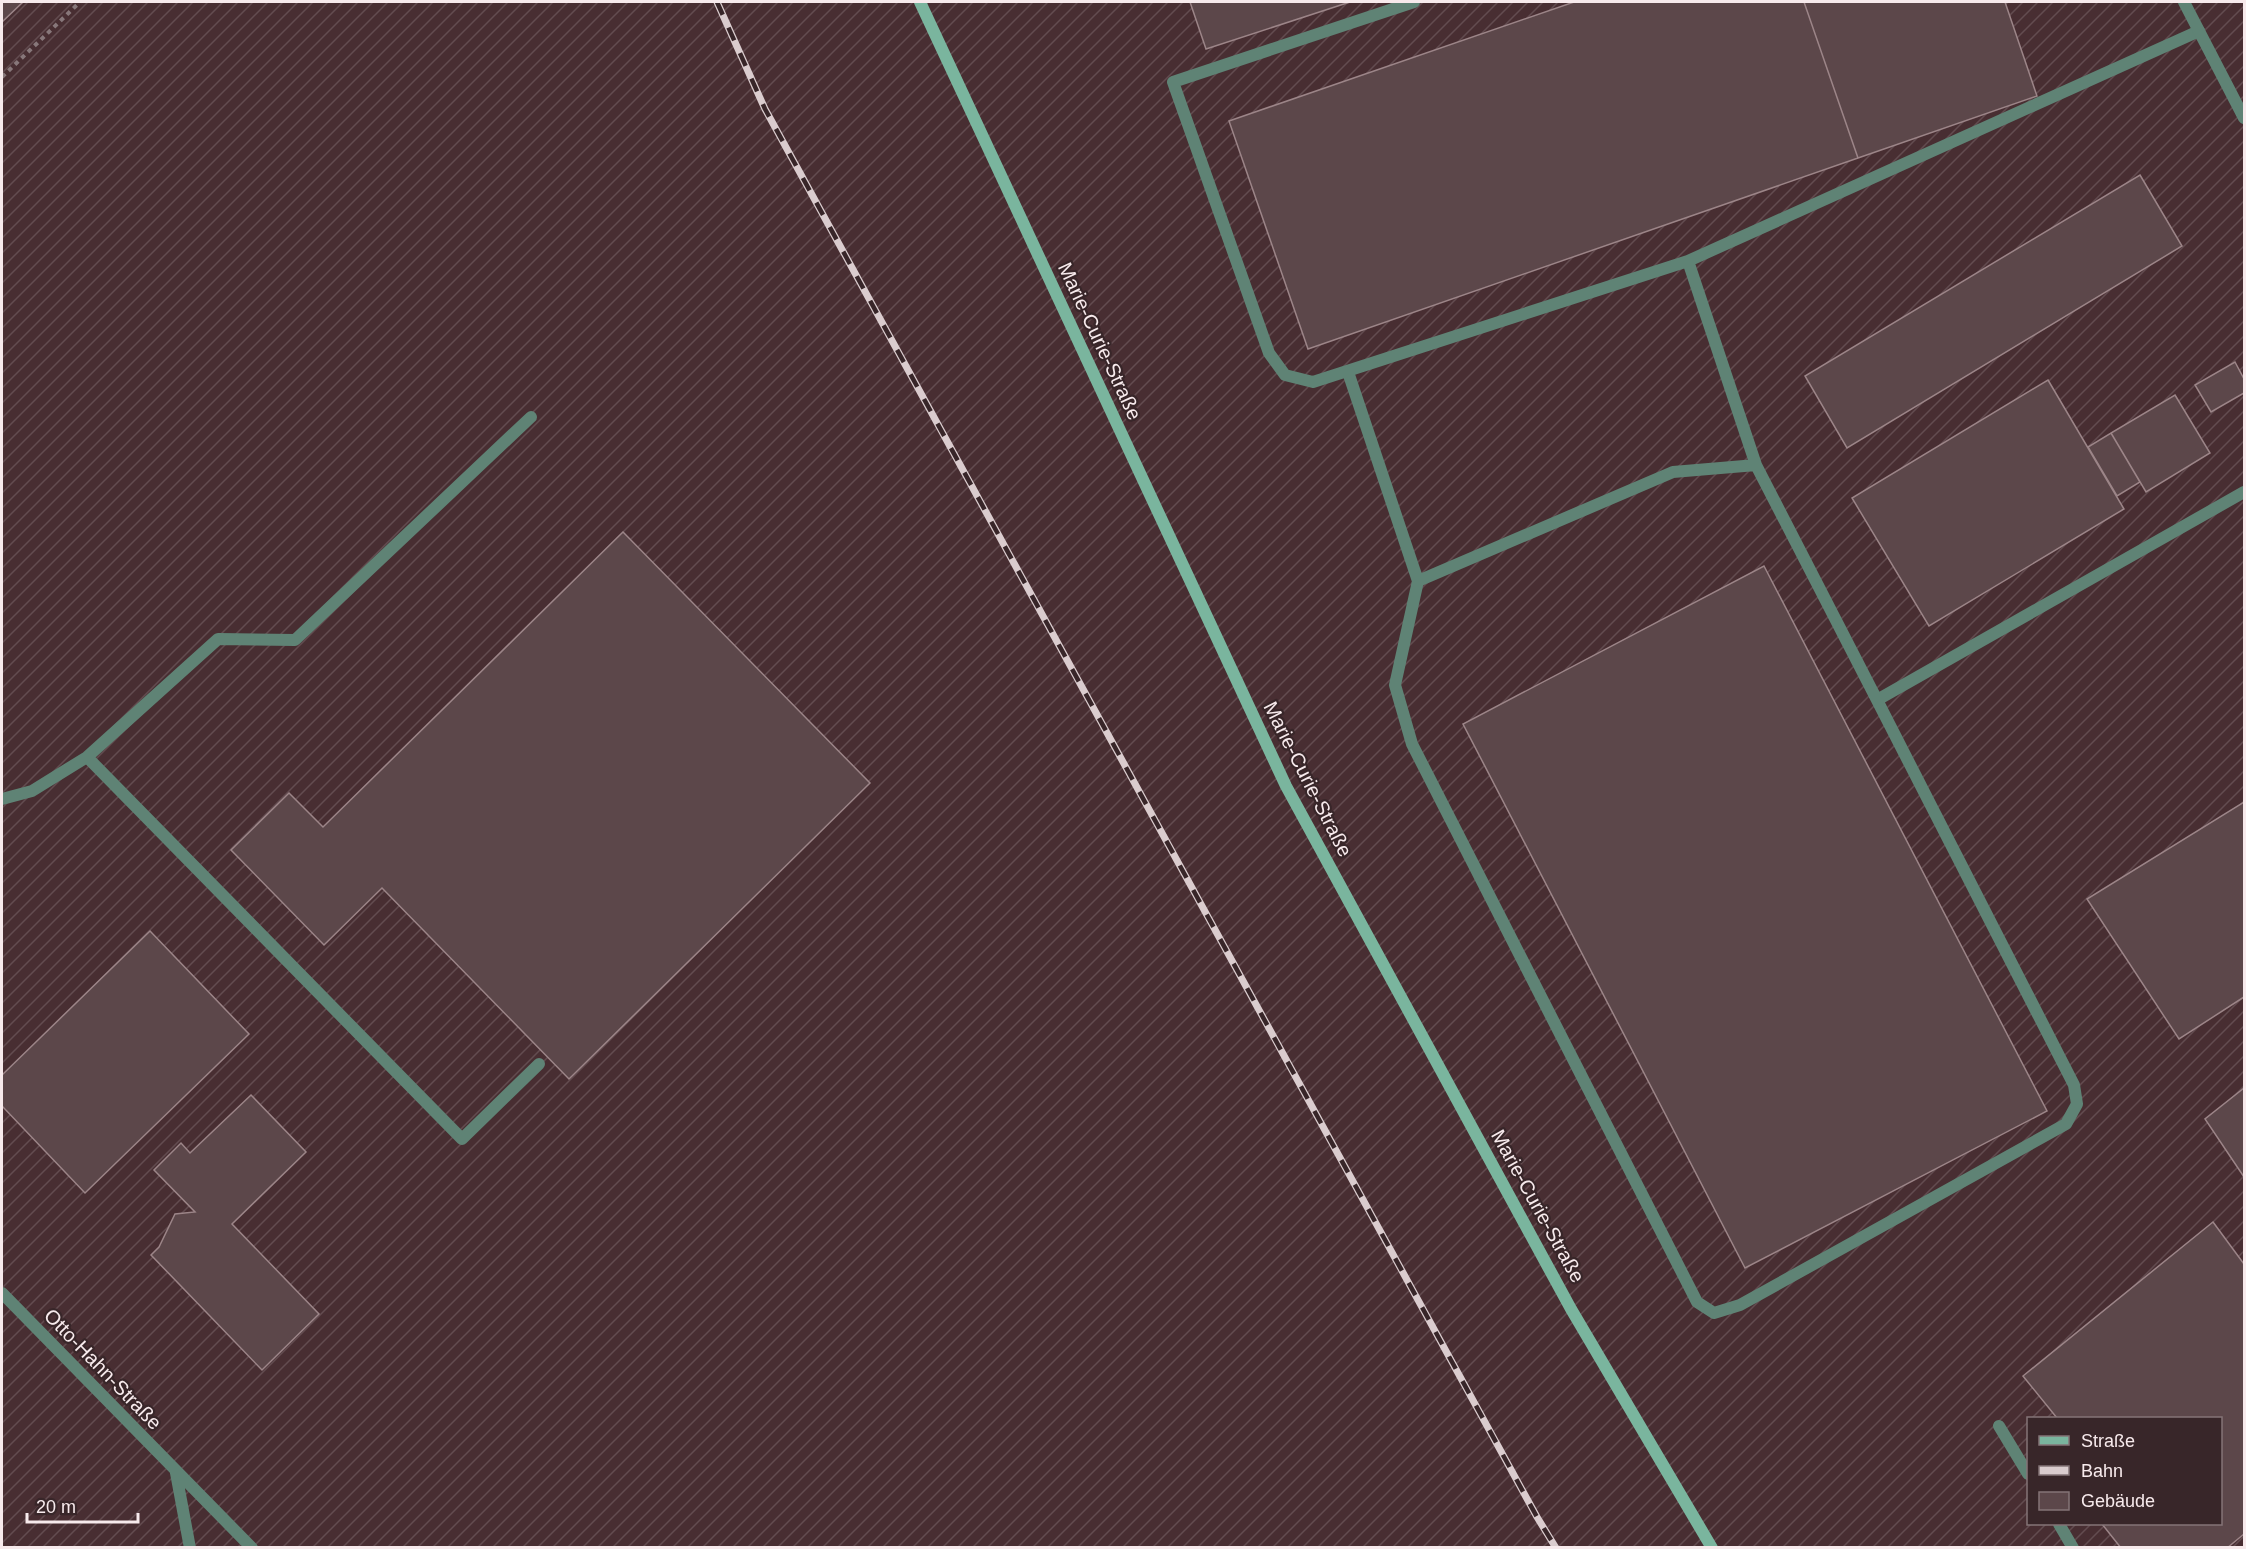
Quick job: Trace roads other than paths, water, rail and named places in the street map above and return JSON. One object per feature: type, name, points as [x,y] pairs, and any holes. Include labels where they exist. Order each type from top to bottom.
[{"type":"main road","name":"Marie-Curie-Straße","points":[[920,2],[1286,786],[1571,1309],[1712,1548]]},
{"type":"street","points":[[1414,2],[1173,82],[1269,353],[1286,375],[1313,382],[1688,261],[2199,32]]},
{"type":"street","points":[[2184,2],[2244,118]]},
{"type":"street","points":[[1348,372],[1418,581],[1395,685],[1412,744],[1697,1302],[1714,1313],[1740,1305],[2066,1124],[2077,1104],[2074,1085],[1756,465],[1688,261]]},
{"type":"street","points":[[2,799],[32,791],[87,758],[218,639],[295,640],[531,417]]},
{"type":"street","points":[[1418,581],[1673,472],[1756,465]]},
{"type":"street","points":[[1877,700],[2244,492]]},
{"type":"street","points":[[87,758],[462,1139],[539,1064]]},
{"type":"street","name":"Otto-Hahn-Straße","points":[[2,1293],[252,1548]]},
{"type":"street","points":[[1999,1426],[2027,1472]]},
{"type":"street","points":[[176,1473],[190,1548]]},
{"type":"street","points":[[2060,1525],[2073,1548]]},
{"type":"railway","points":[[717,2],[765,109],[1556,1548]]}]
